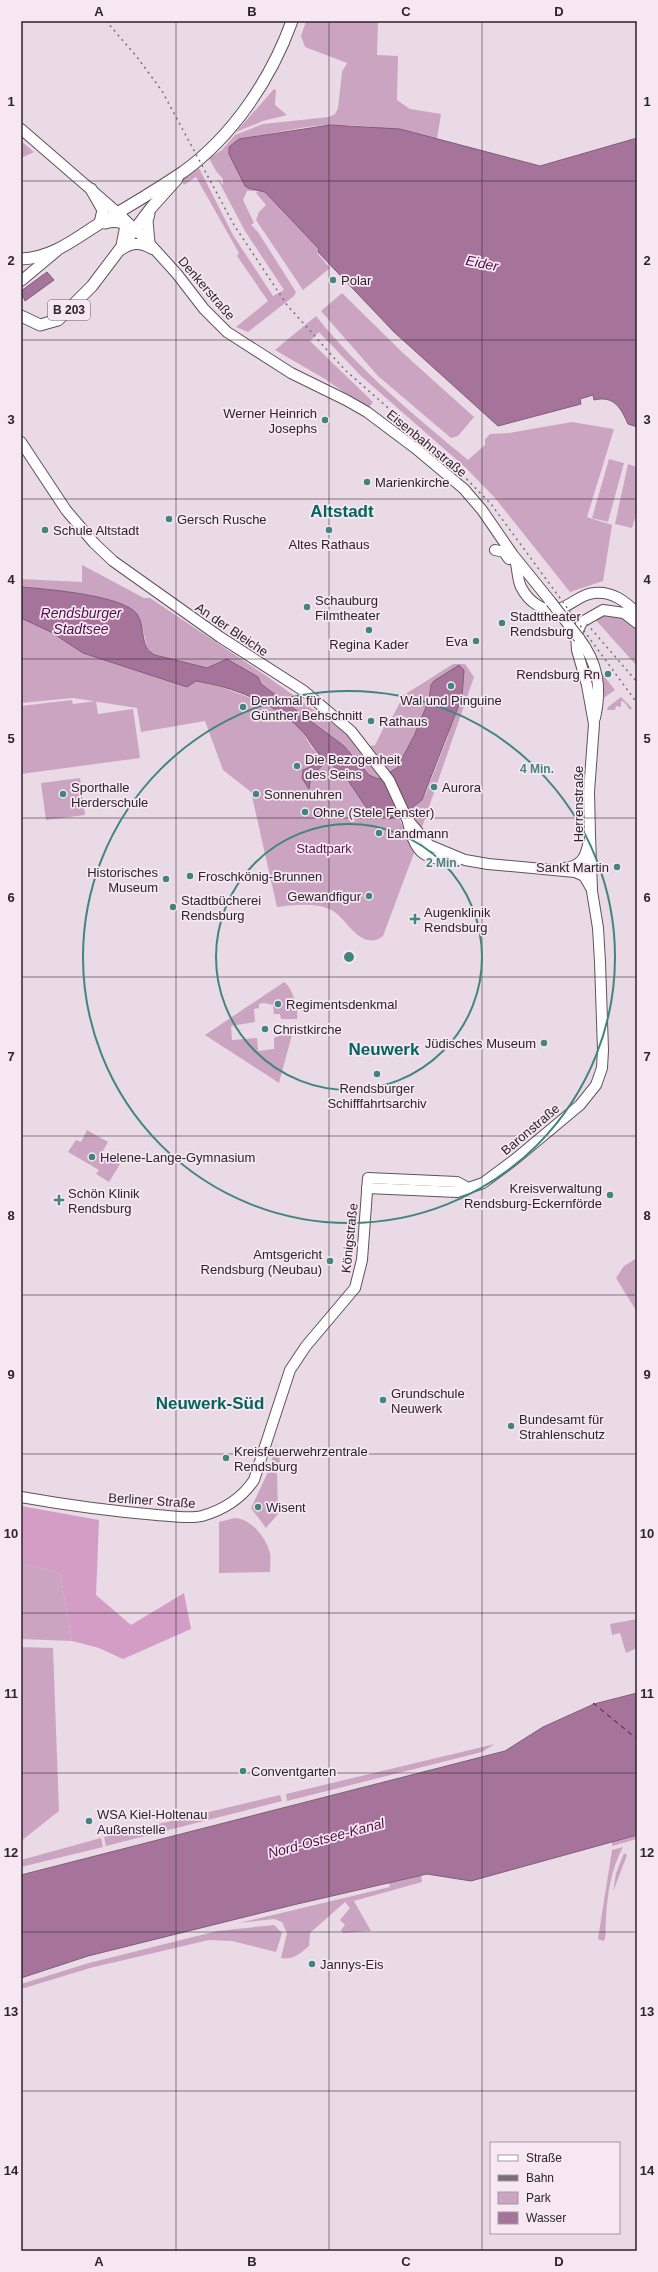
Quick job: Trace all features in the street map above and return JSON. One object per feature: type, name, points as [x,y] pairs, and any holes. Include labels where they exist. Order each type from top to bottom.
[{"type":"main road","name":"B 203","points":[[21,316],[40,325],[58,320],[92,286],[120,247],[136,231],[151,208],[184,171],[220,139],[251,100],[281,48],[292,21]]},
{"type":"main road","points":[[21,129],[91,190],[112,220],[136,231]]},
{"type":"main road","name":"B 203","points":[[21,259],[57,251],[112,220],[184,171]]},
{"type":"main road","points":[[91,190],[103,210],[120,228],[120,247],[138,243],[160,255]]},
{"type":"main road","points":[[149,243],[146,220],[151,208]]},
{"type":"main road","name":"Denkerstraße","points":[[136,231],[160,255],[204,309],[227,332],[291,373],[326,390]]},
{"type":"main road","points":[[21,281],[57,251]]},
{"type":"main road","points":[[21,322],[40,325]]},
{"type":"main road","name":"Eisenbahnstraße","points":[[326,390],[372,416],[420,452],[464,489],[499,532],[513,555]]},
{"type":"main road","name":"An der Bleiche","points":[[21,442],[66,510],[94,543],[113,561],[220,637],[304,691],[351,731],[389,780],[407,818],[425,841],[441,850],[465,860]]},
{"type":"main road","points":[[499,532],[500,543],[495,550],[501,550],[508,556],[525,594],[539,607],[559,609],[582,596],[598,593],[616,596],[637,623]]},
{"type":"main road","points":[[513,555],[519,579]]},
{"type":"main road","points":[[513,555],[579,638],[592,657],[597,674],[598,704],[594,724]]},
{"type":"main road","points":[[626,609],[637,613]]},
{"type":"main road","name":"Herrenstraße","points":[[599,1078],[603,1060],[601,969],[598,928],[592,891],[589,792],[594,724],[587,685],[577,650],[576,635],[582,622],[603,610],[626,609]]},
{"type":"main road","points":[[407,818],[414,842],[421,853],[428,858],[465,860],[488,864],[558,869],[575,872],[584,876],[592,891]]},
{"type":"main road","points":[[558,869],[576,866],[582,862],[590,835]]},
{"type":"main road","name":"Baronstraße","points":[[367,1183],[457,1182],[468,1188],[492,1177],[580,1105],[593,1091],[599,1078]]},
{"type":"main road","name":"Königstraße","points":[[347,1299],[355,1288],[362,1266],[367,1183]]},
{"type":"main road","name":"Berliner Straße","points":[[21,1497],[98,1508],[183,1516],[201,1516],[219,1510],[235,1501],[246,1492],[254,1480],[290,1370],[306,1346],[347,1299]]},
{"type":"green space","points":[[306,21],[378,21],[377,55],[398,56],[397,100],[410,109],[441,114],[437,139],[384,128],[343,125],[293,129],[256,136],[248,188],[265,192],[319,249],[317,253],[330,268],[303,290],[256,220],[259,212],[266,205],[256,193],[258,191],[247,191],[243,200],[254,223],[251,225],[258,232],[296,292],[294,296],[248,332],[236,327],[268,301],[237,256],[239,253],[196,177],[184,185],[181,180],[199,168],[233,235],[273,296],[284,290],[245,231],[217,178],[223,185],[223,179],[216,171],[209,158],[222,150],[235,135],[263,124],[329,117],[335,114],[338,108],[342,72],[347,63],[305,47],[301,36]]},
{"type":"green space","points":[[274,89],[276,90],[275,105],[287,115],[263,121],[236,132]]},
{"type":"green space","points":[[21,141],[34,152],[21,158]]},
{"type":"green space","points":[[342,293],[403,353],[474,417],[458,436],[451,438],[378,376],[321,311]]},
{"type":"green space","points":[[316,316],[369,374],[388,392],[468,460],[485,445],[485,439],[490,434],[509,433],[572,422],[614,429],[587,517],[612,525],[603,581],[570,592],[495,498],[466,468],[361,376],[319,332],[310,341],[373,402],[368,409],[325,379],[275,350]]},
{"type":"green space","points":[[609,459],[624,463],[608,522],[592,518]]},
{"type":"green space","points":[[628,464],[637,467],[637,511],[632,528],[615,524]]},
{"type":"green space","points":[[82,565],[144,598],[150,598],[265,675],[346,734],[373,769],[381,760],[370,746],[375,745],[384,727],[387,727],[404,695],[453,664],[465,664],[474,677],[421,830],[410,809],[422,800],[426,793],[448,736],[459,665],[434,681],[431,685],[429,700],[414,736],[397,768],[378,779],[369,775],[344,746],[261,684],[150,653],[140,619],[129,608],[116,603],[83,595],[21,587],[21,579],[82,582]]},
{"type":"green space","points":[[602,613],[619,615],[637,627],[637,666],[594,618]]},
{"type":"green space","name":"Stadtpark","points":[[21,618],[51,632],[83,653],[209,683],[265,703],[279,711],[301,730],[312,748],[345,776],[368,810],[378,815],[398,815],[414,853],[383,936],[375,940],[368,940],[361,937],[333,911],[320,906],[305,905],[277,907],[251,792],[223,770],[205,721],[141,732],[137,708],[73,698],[21,703]]},
{"type":"green space","points":[[600,671],[615,690],[602,699]]},
{"type":"green space","points":[[621,697],[632,708],[630,710],[624,702],[621,701],[621,707],[616,706],[615,710],[607,710],[608,707]]},
{"type":"green space","points":[[72,700],[73,704],[96,701],[98,714],[133,709],[140,758],[21,774],[21,706]]},
{"type":"green space","name":"Sporthalle Herderschule","points":[[80,778],[85,815],[46,820],[41,783]]},
{"type":"green space","points":[[284,982],[290,988],[294,999],[297,1010],[297,1019],[281,1019],[280,1014],[274,1014],[273,1005],[264,1003],[259,1004],[259,1008],[254,1009],[255,1022],[231,1026],[232,1040],[257,1038],[258,1051],[274,1049],[274,1038],[293,1031],[279,1083],[205,1035]]},
{"type":"green space","points":[[87,1130],[108,1142],[101,1154],[120,1164],[109,1182],[96,1174],[99,1170],[68,1152],[76,1140],[81,1142]]},
{"type":"green space","points":[[637,1258],[637,1312],[616,1278],[624,1266]]},
{"type":"green space","points":[[276,1445],[281,1465],[271,1462]]},
{"type":"green space","points":[[272,1471],[277,1473],[278,1514],[266,1528],[251,1508],[268,1472]]},
{"type":"green space","points":[[235,1518],[241,1519],[252,1525],[265,1541],[270,1553],[270,1572],[219,1573],[219,1522]]},
{"type":"green space","points":[[21,1563],[60,1573],[72,1641],[21,1639]]},
{"type":"green space","points":[[637,1619],[637,1648],[626,1653],[620,1633],[612,1635],[610,1624]]},
{"type":"green space","points":[[21,1647],[53,1648],[59,1811],[21,1841]]},
{"type":"green space","points":[[495,1744],[482,1752],[287,1801],[286,1794]]},
{"type":"green space","points":[[280,1795],[282,1801],[106,1846],[104,1837]]},
{"type":"green space","points":[[637,1835],[637,1839],[612,1846],[612,1841]]},
{"type":"green space","points":[[101,1838],[103,1847],[21,1867],[21,1860]]},
{"type":"green space","points":[[623,1847],[615,1864],[610,1882],[604,1941],[598,1939],[612,1850]]},
{"type":"green space","points":[[624,1853],[627,1855],[613,1892],[616,1873]]},
{"type":"green space","points":[[421,1875],[422,1882],[354,1901],[371,1931],[343,1933],[341,1930],[345,1925],[340,1920],[350,1908],[345,1902],[310,1933],[309,1946],[293,1957],[281,1958],[287,1933],[282,1922],[274,1919],[239,1923],[390,1887],[389,1883]]},
{"type":"green space","points":[[274,1925],[282,1933],[276,1952],[232,1941],[209,1940],[90,1968],[21,1989],[21,1984],[89,1963],[217,1931]]},
{"type":"shaded area","points":[[21,1506],[99,1520],[96,1595],[131,1625],[184,1593],[191,1629],[123,1659],[99,1648],[72,1641],[60,1573],[21,1563]]},
{"type":"water","name":"Eider","points":[[330,125],[400,129],[540,166],[637,138],[637,427],[628,424],[623,413],[612,401],[607,399],[594,400],[593,395],[580,399],[581,404],[498,426],[394,332],[318,252],[319,249],[265,192],[245,186],[229,154],[229,147],[239,139]]},
{"type":"water","points":[[47,272],[54,280],[25,301],[21,291]]},
{"type":"water","name":"Rendsburger Stadtsee","points":[[21,587],[83,594],[116,602],[129,607],[140,619],[147,647],[150,652],[155,655],[207,668],[227,659],[258,677],[261,684],[344,746],[369,775],[378,779],[397,768],[414,736],[429,700],[431,685],[434,681],[459,665],[464,670],[462,697],[422,800],[410,809],[411,811],[399,817],[398,815],[389,819],[368,810],[345,776],[327,761],[311,776],[309,789],[302,778],[303,770],[315,765],[323,758],[300,729],[277,711],[251,697],[224,687],[196,681],[187,687],[83,653],[51,632],[21,618]]},
{"type":"water","name":"Nord-Ostsee-Kanal","points":[[637,1693],[637,1835],[471,1881],[427,1874],[293,1905],[88,1956],[21,1978],[21,1875],[505,1751],[543,1727],[594,1704]]},
{"type":"ferry route","points":[[593,1703],[637,1739]]},
{"type":"railway","points":[[106,21],[137,57],[162,91],[234,225],[287,305],[345,370],[453,465],[491,504],[637,703]]},
{"type":"railway","points":[[587,624],[637,682]]},
{"type":"place","name":"Polar","points":[[333,280]]},
{"type":"place","name":"Werner Heinrich Josephs","points":[[325,420]]},
{"type":"place","name":"Marienkirche","points":[[367,482]]},
{"type":"place","name":"Gersch Rusche","points":[[169,519]]},
{"type":"place","name":"Schule Altstadt","points":[[45,530]]},
{"type":"place","name":"Altes Rathaus","points":[[329,530]]},
{"type":"place","name":"Schauburg Filmtheater","points":[[307,607]]},
{"type":"place","name":"Stadttheater Rendsburg","points":[[502,623]]},
{"type":"place","name":"Regina Kader","points":[[369,630]]},
{"type":"place","name":"Eva","points":[[476,641]]},
{"type":"place","name":"Rendsburg Rn","points":[[608,674]]},
{"type":"place","name":"Wal und Pinguine","points":[[451,686]]},
{"type":"place","name":"Denkmal für Günther Behschnitt","points":[[243,707]]},
{"type":"place","name":"Rathaus","points":[[371,721]]},
{"type":"place","name":"Die Bezogenheit des Seins","points":[[297,766]]},
{"type":"place","name":"Aurora","points":[[434,787]]},
{"type":"place","name":"Sporthalle Herderschule","points":[[63,794]]},
{"type":"place","name":"Sonnenuhren","points":[[256,794]]},
{"type":"place","name":"Ohne (Stele Fenster)","points":[[305,812]]},
{"type":"place","name":"Landmann","points":[[379,833]]},
{"type":"place","name":"Sankt Martin","points":[[617,867]]},
{"type":"place","name":"Froschkönig-Brunnen","points":[[190,876]]},
{"type":"place","name":"Historisches Museum","points":[[166,879]]},
{"type":"place","name":"Gewandfigur","points":[[369,896]]},
{"type":"place","name":"Stadtbücherei Rendsburg","points":[[173,907]]},
{"type":"place","name":"Augenklinik Rendsburg","points":[[415,919]]},
{"type":"place","name":"Regimentsdenkmal","points":[[278,1004]]},
{"type":"place","name":"Christkirche","points":[[265,1029]]},
{"type":"place","name":"Jüdisches Museum","points":[[544,1043]]},
{"type":"place","name":"Rendsburger Schifffahrtsarchiv","points":[[377,1074]]},
{"type":"place","name":"Helene-Lange-Gymnasium","points":[[92,1157]]},
{"type":"place","name":"Kreisverwaltung Rendsburg-Eckernförde","points":[[610,1195]]},
{"type":"place","name":"Schön Klinik Rendsburg","points":[[59,1200]]},
{"type":"place","name":"Amtsgericht Rendsburg (Neubau)","points":[[330,1261]]},
{"type":"place","name":"Grundschule Neuwerk","points":[[383,1400]]},
{"type":"place","name":"Bundesamt für Strahlenschutz","points":[[511,1426]]},
{"type":"place","name":"Kreisfeuerwehrzentrale Rendsburg","points":[[226,1458]]},
{"type":"place","name":"Wisent","points":[[258,1507]]},
{"type":"place","name":"Conventgarten","points":[[243,1771]]},
{"type":"place","name":"WSA Kiel-Holtenau Außenstelle","points":[[89,1821]]},
{"type":"place","name":"Jannys-Eis","points":[[312,1964]]},
{"type":"district","name":"Altstadt","points":[[342,511]]},
{"type":"district","name":"Neuwerk","points":[[384,1049]]},
{"type":"district","name":"Neuwerk-Süd","points":[[210,1403]]}]
